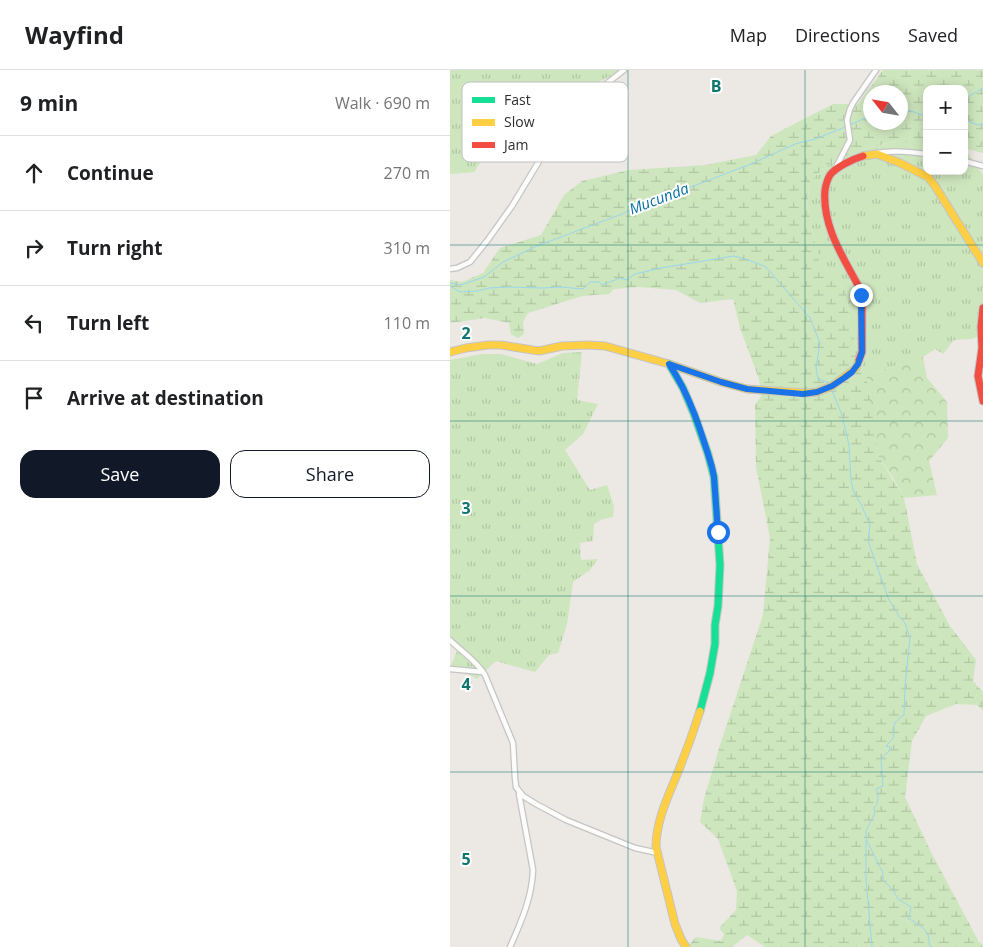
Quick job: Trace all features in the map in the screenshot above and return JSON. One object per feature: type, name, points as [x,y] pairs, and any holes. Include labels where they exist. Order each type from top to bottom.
[{"type":"main road","points":[[450,352],[488,345],[501,345],[534,351],[562,346],[605,346],[752,390],[803,394],[831,387],[856,368],[861,356],[861,292],[831,233],[827,219],[825,191],[827,180],[834,171],[871,154],[894,160],[928,178],[983,262]]},
{"type":"main road","points":[[983,308],[982,348],[978,376],[983,401]]},
{"type":"main road","points":[[669,364],[684,388],[692,407],[712,467],[720,565],[715,644],[710,673],[695,727],[678,775],[661,814],[656,836],[656,847],[675,924],[686,947]]},
{"type":"street","points":[[609,82],[624,70]]},
{"type":"street","points":[[834,171],[850,140],[848,115],[853,103],[876,70]]},
{"type":"street","points":[[871,154],[886,151],[923,154]]},
{"type":"street","points":[[450,268],[457,268],[470,262],[512,206],[539,162]]},
{"type":"street","points":[[968,162],[983,166]]},
{"type":"street","points":[[450,640],[470,656],[483,672],[490,686],[513,743],[516,787],[519,792],[529,800],[566,820],[635,848],[658,853]]},
{"type":"street","points":[[450,669],[483,672]]},
{"type":"street","points":[[510,947],[528,904],[533,878],[519,792]]},
{"type":"green space","points":[[450,70],[622,70],[599,82],[462,82],[462,162],[481,162],[474,172],[450,174]]},
{"type":"green space","points":[[883,70],[983,70],[983,153],[968,149],[968,85],[923,85],[923,144],[896,141],[857,151],[827,165],[810,181],[807,204],[819,261],[846,292],[851,329],[866,375],[879,457],[904,498],[917,564],[950,626],[976,660],[973,681],[983,692],[983,710],[977,705],[956,704],[926,716],[912,741],[905,797],[931,852],[983,947],[765,947],[747,935],[732,947],[687,947],[696,937],[721,941],[724,934],[719,928],[736,910],[737,891],[718,839],[700,822],[704,799],[721,742],[763,615],[770,538],[756,467],[755,405],[761,396],[759,379],[740,328],[733,299],[700,303],[676,290],[639,287],[614,289],[609,294],[582,296],[528,313],[523,322],[524,334],[518,338],[511,334],[509,323],[485,318],[450,323],[450,280],[462,282],[483,273],[500,248],[541,235],[564,195],[582,181],[629,170],[705,165],[756,155],[771,136],[833,104],[858,104],[863,97],[863,130],[908,130],[908,85],[872,85]]},
{"type":"green space","points":[[897,141],[923,142],[923,175],[968,175],[968,153],[983,174],[983,335],[971,339],[954,340],[943,354],[935,349],[923,357],[866,375],[851,329],[846,292],[819,261],[807,204],[810,181],[827,165],[857,151]]},
{"type":"green space","points":[[582,352],[577,400],[598,404],[583,434],[565,450],[590,490],[607,485],[614,506],[613,517],[603,519],[594,524],[593,541],[580,543],[581,560],[598,559],[590,570],[573,582],[567,624],[558,653],[549,655],[535,672],[496,661],[477,679],[451,665],[459,646],[450,637],[450,360],[482,354],[501,354],[537,364],[563,353]]},
{"type":"green space","points":[[923,357],[927,378],[947,402],[948,438],[929,461],[937,495],[904,498],[879,457],[872,424],[866,375]]},
{"type":"waterway","points":[[968,97],[983,88]]},
{"type":"waterway","name":"Mucunda","points":[[908,112],[923,116]]},
{"type":"waterway","name":"Mucunda","points":[[450,283],[461,285],[484,277],[503,262],[537,246],[622,214],[648,201],[691,187],[751,164],[795,144],[815,139],[863,119]]},
{"type":"waterway","name":"Mucunda","points":[[968,121],[977,125],[983,124]]},
{"type":"waterway","points":[[450,286],[460,292],[508,287],[583,289],[590,282],[599,282],[602,285],[620,278],[627,280],[635,274],[661,268],[734,256],[766,267],[810,318],[820,343],[816,368],[818,379],[830,383],[830,385]]},
{"type":"waterway","points":[[831,388],[842,415],[849,445],[851,481],[854,493],[870,525],[868,541],[889,600],[905,623],[910,638],[904,715],[894,724],[894,737],[886,746],[892,748],[881,759],[883,786],[876,789],[878,801],[874,808],[875,813],[866,831],[866,839],[883,873],[883,880],[893,890],[898,899],[911,907],[908,918],[926,931],[931,947]]},
{"type":"waterway","points":[[866,841],[866,880],[872,947]]},
{"type":"traffic: fast","points":[[669,364],[683,388],[694,414],[714,477],[720,565],[718,606],[715,644],[700,711]]},
{"type":"traffic: slow","points":[[863,156],[877,154],[928,177],[983,263]]},
{"type":"traffic: slow","points":[[450,352],[488,345],[501,345],[539,351],[562,346],[605,346],[747,389],[807,393],[817,392],[832,386],[856,368],[859,360]]},
{"type":"traffic: slow","points":[[686,947],[675,924],[656,847],[656,838],[663,811],[700,711]]},
{"type":"traffic: jam","points":[[859,360],[862,352],[862,302],[859,287],[840,253],[830,229],[825,203],[825,190],[830,175],[836,169],[863,156]]},
{"type":"traffic: jam","points":[[983,308],[981,327],[982,348],[978,376],[983,401]]},
{"type":"route","points":[[718,532],[712,467],[692,407],[684,388],[669,364],[747,389],[803,394],[817,392],[832,386],[844,378],[858,364],[862,352],[861,295]]}]
